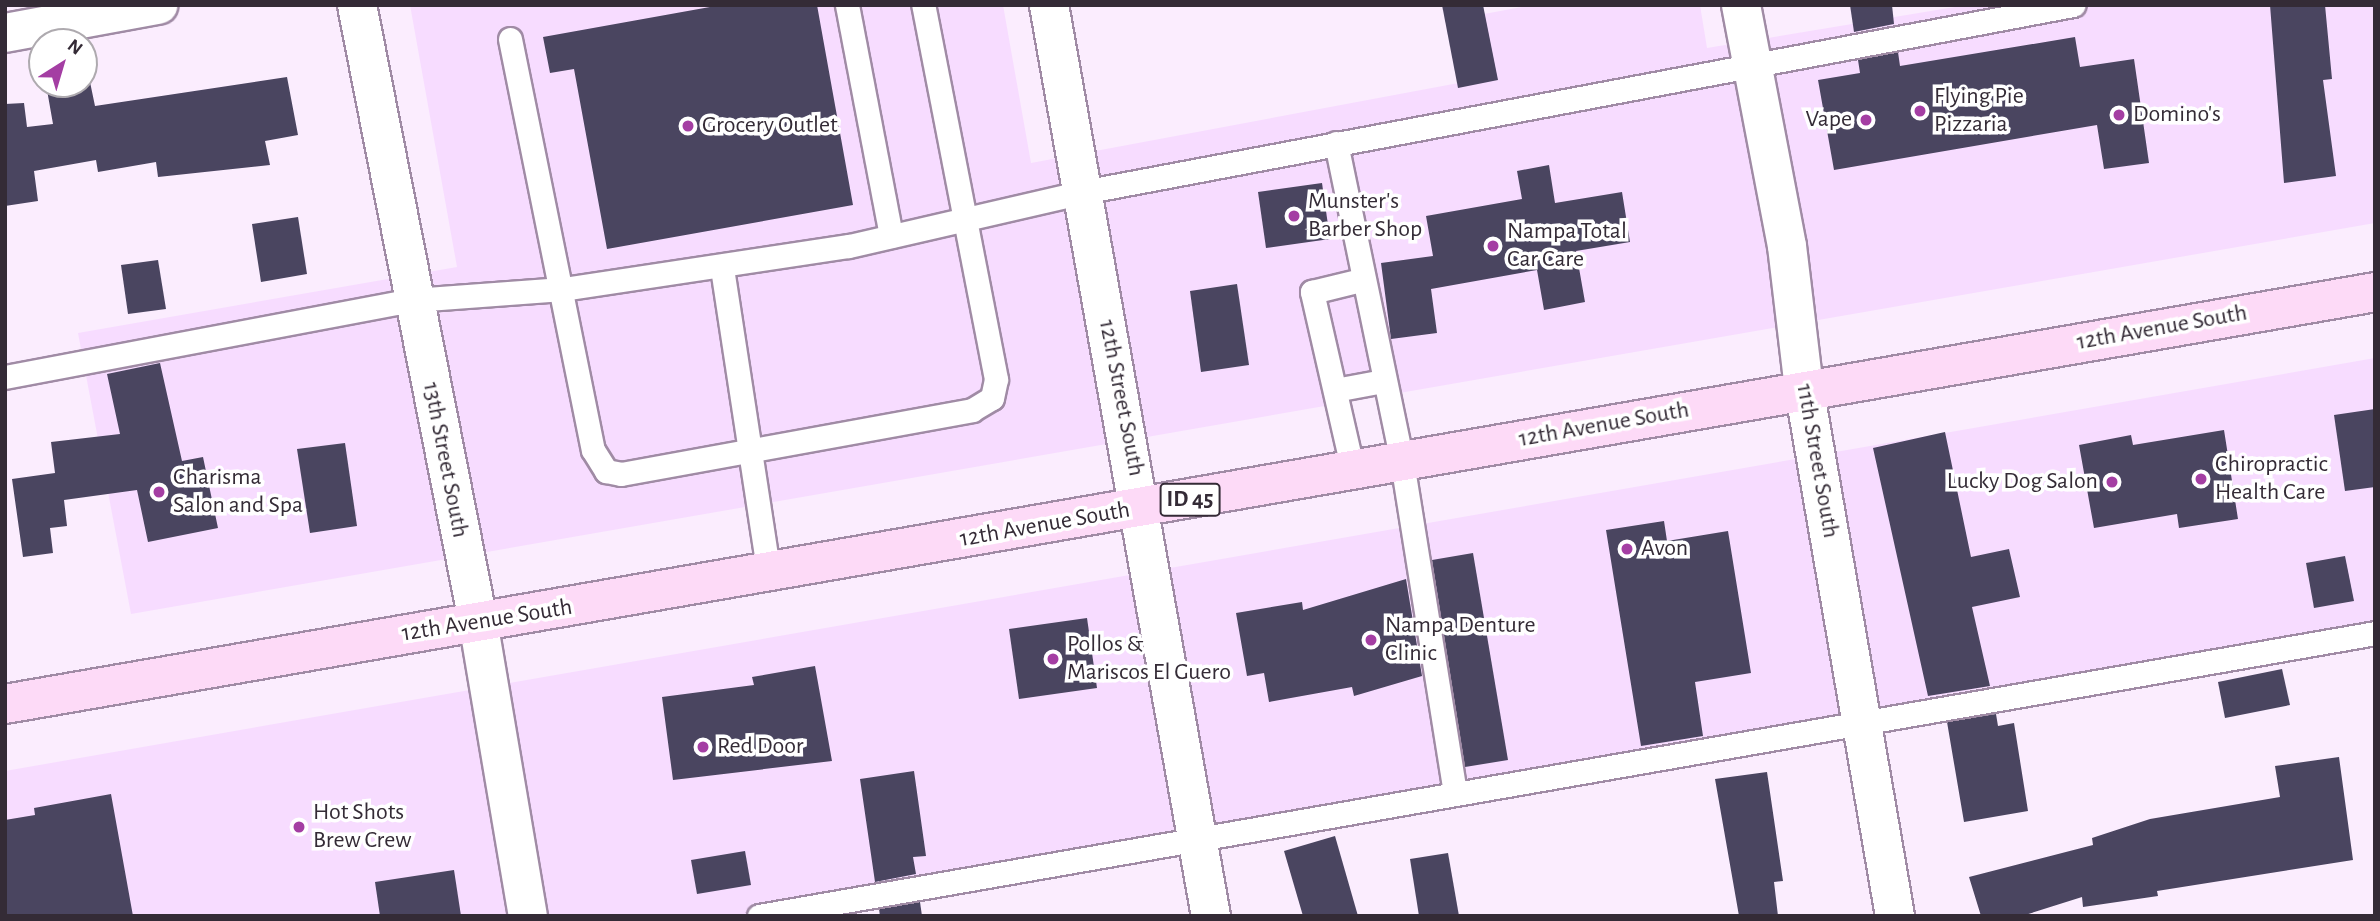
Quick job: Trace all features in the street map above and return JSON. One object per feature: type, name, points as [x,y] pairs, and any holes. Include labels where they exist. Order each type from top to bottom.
[{"type":"main road","name":"12th Avenue South","points":[[5,704],[478,621],[769,575],[1804,388],[2375,292]]},
{"type":"street","points":[[5,33],[158,5]]},
{"type":"street","name":"13th Street South","points":[[357,5],[478,621],[528,916]]},
{"type":"street","name":"12th Street South","points":[[1049,5],[1142,508],[1211,916]]},
{"type":"street","name":"11th Street South","points":[[1741,5],[1787,246],[1804,388],[1895,916]]},
{"type":"lane","points":[[847,5],[891,236]]},
{"type":"lane","points":[[510,39],[563,289],[593,450],[606,471],[621,474],[972,410],[992,398],[996,379],[923,5]]},
{"type":"lane","points":[[5,377],[413,300],[563,289],[722,268],[891,236],[1083,192],[2073,5]]},
{"type":"lane","points":[[1336,143],[1361,280],[1402,462],[1455,794]]},
{"type":"lane","points":[[722,268],[769,575]]},
{"type":"lane","points":[[1353,471],[1312,292],[1361,280]]},
{"type":"lane","points":[[1335,390],[1382,381]]},
{"type":"lane","points":[[759,916],[2375,633]]},
{"type":"shaded area","points":[[410,5],[1003,5],[1031,163],[1496,76],[1484,14],[1532,5],[1700,5],[1707,48],[1967,5],[2375,5],[2375,223],[131,614],[78,333],[457,267]]},
{"type":"shaded area","points":[[2375,358],[2375,647],[840,916],[5,916],[5,771]]},
{"type":"building","points":[[721,5],[817,5],[853,205],[607,249],[574,69],[550,73],[543,37]]},
{"type":"building","points":[[1442,5],[1483,5],[1498,80],[1458,88]]},
{"type":"building","points":[[1850,5],[1892,5],[1894,24],[1854,32]]},
{"type":"building","points":[[2270,5],[2325,5],[2332,79],[2323,80],[2336,176],[2284,183]]},
{"type":"building","points":[[2075,37],[2080,67],[2134,59],[2149,163],[2104,169],[2097,125],[1834,170],[1818,80],[1860,73],[1858,60],[1898,52],[1900,66]]},
{"type":"building","points":[[287,77],[298,135],[265,141],[270,165],[158,177],[156,162],[98,172],[96,160],[34,171],[38,201],[5,206],[5,104],[24,103],[27,127],[53,124],[48,98],[93,98],[95,106]]},
{"type":"building","points":[[1549,165],[1555,203],[1622,192],[1630,242],[1576,251],[1585,302],[1544,310],[1537,270],[1431,289],[1437,333],[1391,339],[1381,263],[1433,256],[1426,216],[1522,199],[1517,171]]},
{"type":"building","name":"Munster's Barber Shop","points":[[1322,183],[1330,239],[1266,248],[1258,192]]},
{"type":"building","points":[[298,217],[307,274],[261,282],[252,224]]},
{"type":"building","points":[[158,260],[166,309],[128,314],[121,265]]},
{"type":"building","points":[[1237,284],[1249,365],[1201,372],[1190,291]]},
{"type":"building","points":[[160,363],[182,461],[203,457],[218,528],[148,542],[137,490],[64,500],[67,526],[50,528],[53,553],[23,557],[12,479],[55,473],[51,442],[120,434],[107,374]]},
{"type":"building","points":[[2375,409],[2375,487],[2345,491],[2334,415]]},
{"type":"building","points":[[2224,430],[2238,519],[2179,528],[2177,514],[2094,528],[2079,445],[2131,435],[2133,445]]},
{"type":"building","points":[[1945,432],[1971,557],[2009,549],[2020,597],[1972,607],[1990,686],[1928,696],[1873,448]]},
{"type":"building","points":[[345,443],[357,526],[310,533],[297,449]]},
{"type":"building","points":[[1664,521],[1667,541],[1728,531],[1751,673],[1695,682],[1703,736],[1641,746],[1606,530]]},
{"type":"building","points":[[1473,553],[1508,760],[1465,767],[1432,560]]},
{"type":"building","points":[[2345,556],[2354,601],[2314,608],[2306,563]]},
{"type":"building","points":[[1406,579],[1422,676],[1354,696],[1352,687],[1269,702],[1264,673],[1247,676],[1236,613],[1302,602],[1303,610]]},
{"type":"building","name":"Pollos & Mariscos El Guero","points":[[1087,618],[1097,688],[1019,699],[1009,629]]},
{"type":"building","points":[[815,666],[832,761],[673,780],[662,697],[754,685],[752,677]]},
{"type":"building","points":[[2282,669],[2290,705],[2225,718],[2218,682]]},
{"type":"building","points":[[1996,714],[1998,726],[2014,723],[2028,811],[1964,822],[1947,722]]},
{"type":"building","points":[[2339,757],[2353,860],[2157,891],[2158,896],[2083,907],[2082,897],[2022,916],[1981,916],[1969,877],[2093,845],[2092,838],[2150,819],[2280,797],[2275,766]]},
{"type":"building","points":[[914,771],[926,856],[913,857],[916,874],[875,882],[860,779]]},
{"type":"building","points":[[1767,772],[1783,881],[1774,882],[1778,916],[1739,916],[1715,779]]},
{"type":"building","points":[[111,794],[133,916],[5,916],[5,820],[35,815],[34,808]]},
{"type":"building","points":[[1335,836],[1358,916],[1303,916],[1284,851]]},
{"type":"building","points":[[745,851],[751,885],[697,894],[691,860]]},
{"type":"building","points":[[1448,853],[1459,916],[1419,916],[1410,859]]},
{"type":"building","points":[[454,870],[461,916],[380,916],[375,882]]},
{"type":"building","points":[[920,902],[922,916],[880,916],[879,909]]},
{"type":"place","name":"Flying Pie Pizzaria","points":[[1920,111]]},
{"type":"place","name":"Domino's","points":[[2119,115]]},
{"type":"place","name":"Vape","points":[[1866,120]]},
{"type":"place","name":"Grocery Outlet","points":[[688,126]]},
{"type":"place","name":"Munster's Barber Shop","points":[[1294,216]]},
{"type":"place","name":"Nampa Total Car Care","points":[[1493,246]]},
{"type":"place","name":"Chiropractic Health Care","points":[[2201,479]]},
{"type":"place","name":"Lucky Dog Salon","points":[[2112,482]]},
{"type":"place","name":"Charisma Salon and Spa","points":[[159,492]]},
{"type":"place","name":"Avon","points":[[1627,549]]},
{"type":"place","name":"Nampa Denture Clinic","points":[[1371,640]]},
{"type":"place","name":"Pollos & Mariscos El Guero","points":[[1053,659]]},
{"type":"place","name":"Red Door","points":[[703,747]]},
{"type":"place","name":"Hot Shots Brew Crew","points":[[299,827]]}]
